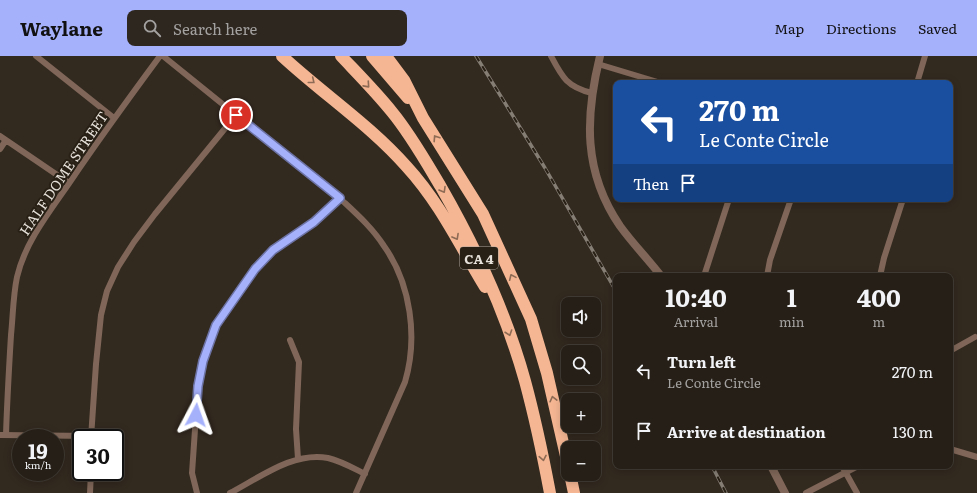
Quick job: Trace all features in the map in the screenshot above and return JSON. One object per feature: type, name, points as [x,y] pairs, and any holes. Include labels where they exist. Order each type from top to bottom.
[{"type":"highway","points":[[282,56],[369,129],[409,169],[442,213],[469,261],[501,311]]},
{"type":"highway","name":"CA 4","points":[[341,56],[392,112],[428,164],[459,218],[486,274],[501,311],[525,380],[550,493]]},
{"type":"highway","name":"CA 4","points":[[372,56],[424,118],[483,214],[531,319],[547,373],[563,441]]},
{"type":"highway","points":[[386,56],[404,80],[424,118]]},
{"type":"highway","points":[[571,481],[574,493]]},
{"type":"street","points":[[36,56],[114,118]]},
{"type":"street","points":[[161,56],[340,198],[367,224],[385,246],[395,265],[410,312],[411,352],[408,371],[405,382],[356,493]]},
{"type":"street","name":"HALF DOME STREET","points":[[3,435],[14,298],[17,277],[23,258],[33,237],[69,183],[114,118],[161,56]]},
{"type":"street","points":[[552,56],[561,75],[567,81],[576,87],[592,92]]},
{"type":"street","points":[[918,80],[925,56]]},
{"type":"street","points":[[653,80],[599,60],[590,105],[590,142],[598,179],[608,205],[619,225],[659,273]]},
{"type":"street","points":[[92,429],[96,364],[101,315],[107,291],[118,267],[134,242],[236,115]]},
{"type":"street","points":[[0,136],[69,183]]},
{"type":"street","points":[[0,149],[6,140]]},
{"type":"street","points":[[197,493],[192,473],[198,386],[203,361],[216,325],[255,269],[273,250],[314,222],[340,198]]},
{"type":"street","points":[[705,273],[728,202]]},
{"type":"street","points":[[768,273],[770,260],[790,202]]},
{"type":"street","points":[[881,273],[902,202]]},
{"type":"street","points":[[953,349],[975,337]]},
{"type":"street","points":[[290,340],[298,362],[296,429],[298,459]]},
{"type":"street","points":[[3,435],[72,437]]},
{"type":"street","points":[[953,450],[977,457]]},
{"type":"street","points":[[230,493],[285,464],[298,459],[326,458],[365,474]]},
{"type":"street","points":[[773,469],[785,493]]},
{"type":"street","points":[[844,469],[857,493]]},
{"type":"street","points":[[806,493],[852,469]]},
{"type":"street","points":[[90,493],[91,481]]},
{"type":"railway","points":[[476,56],[545,168],[613,286]]},
{"type":"railway","points":[[714,469],[726,493]]},
{"type":"route","points":[[196,415],[198,386],[203,361],[216,325],[255,269],[273,250],[314,222],[340,198],[236,115]]}]
